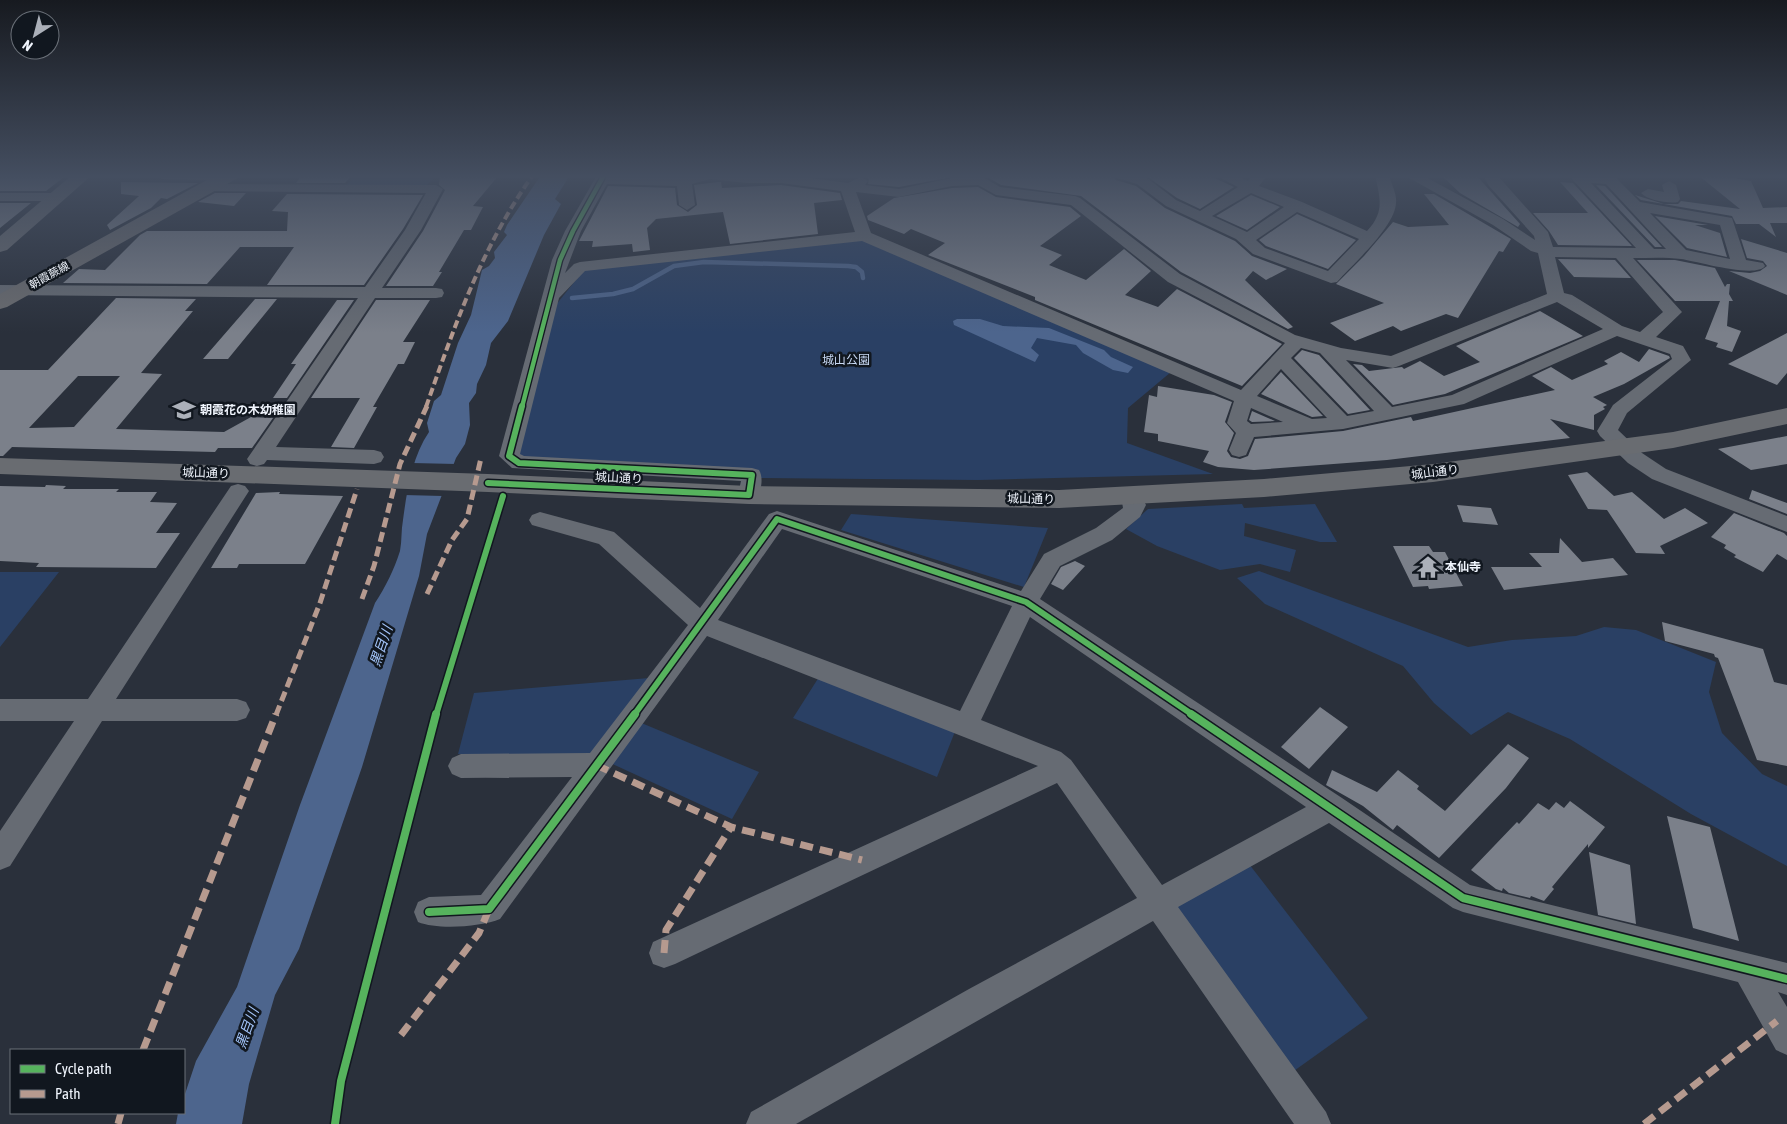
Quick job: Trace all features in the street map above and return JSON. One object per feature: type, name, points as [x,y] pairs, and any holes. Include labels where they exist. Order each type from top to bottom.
[{"type":"main road","name":"朝霞蕨線","points":[[0,303],[136,227]]},
{"type":"street","points":[[0,246],[22,227]]},
{"type":"street","points":[[378,468],[259,456],[368,293],[414,227]]},
{"type":"street","points":[[575,227],[560,260],[510,456],[519,464],[752,475],[749,495]]},
{"type":"street","points":[[861,227],[864,236]]},
{"type":"street","points":[[1109,227],[1174,278],[1296,342],[1327,350],[1392,362],[1556,296],[1566,299],[1616,330],[1677,350],[1682,360],[1620,409],[1607,430],[1622,447],[1659,474],[1787,524]]},
{"type":"street","points":[[1223,227],[1246,240],[1259,251],[1331,278],[1379,227]]},
{"type":"street","points":[[1246,240],[1264,227]]},
{"type":"street","points":[[1347,227],[1370,238]]},
{"type":"street","points":[[1506,227],[1537,248],[1545,250],[1620,254],[1680,254],[1714,262],[1757,266]]},
{"type":"street","points":[[1535,227],[1542,235],[1556,296]]},
{"type":"street","points":[[1623,227],[1650,254]]},
{"type":"street","points":[[1655,227],[1680,254]]},
{"type":"street","points":[[1729,227],[1739,263]]},
{"type":"street","points":[[552,296],[580,267],[864,236],[1310,426]]},
{"type":"street","points":[[1620,254],[1673,312],[1643,339]]},
{"type":"street","points":[[0,290],[436,293]]},
{"type":"street","points":[[1296,342],[1245,398],[1237,423],[1247,431],[1344,423],[1457,400],[1616,330]]},
{"type":"street","points":[[1327,350],[1388,414]]},
{"type":"street","points":[[1281,359],[1344,423]]},
{"type":"street","name":"城山通り","points":[[0,466],[378,468],[488,483],[749,495],[1059,499],[1264,488],[1433,473],[1673,440],[1787,416]]},
{"type":"street","points":[[1238,450],[1247,431]]},
{"type":"street","points":[[0,856],[238,491]]},
{"type":"street","points":[[966,725],[1026,602],[1052,560],[1104,534],[1132,512],[1135,505],[1132,496]]},
{"type":"street","points":[[429,912],[489,909],[702,624],[777,519],[1026,602],[1462,898],[1787,979]]},
{"type":"street","points":[[540,520],[606,538],[702,624],[1052,760],[1062,768],[1314,1124]]},
{"type":"street","points":[[0,710],[237,710]]},
{"type":"street","points":[[461,766],[596,765]]},
{"type":"street","points":[[664,953],[1062,768]]},
{"type":"street","points":[[763,1124],[980,1000],[1332,808]]},
{"type":"street","points":[[1748,969],[1787,1039]]},
{"type":"green space","name":"城山公園","points":[[865,239],[1171,372],[1128,408],[1127,443],[1213,474],[978,480],[759,478],[522,461],[514,454],[555,306],[584,270]]},
{"type":"green space","points":[[1242,504],[1244,508],[1315,504],[1337,542],[1320,542],[1245,523],[1244,536],[1296,550],[1290,572],[1260,564],[1220,570],[1157,546],[1126,529],[1148,509]]},
{"type":"green space","points":[[851,514],[1048,528],[1024,587],[841,530]]},
{"type":"green space","points":[[1259,571],[1468,647],[1512,640],[1576,636],[1604,627],[1636,630],[1716,662],[1709,692],[1722,733],[1762,774],[1787,786],[1787,866],[1691,814],[1570,739],[1508,712],[1471,735],[1434,703],[1403,666],[1265,604],[1237,578]]},
{"type":"green space","points":[[0,572],[59,572],[0,647]]},
{"type":"green space","points":[[819,677],[956,729],[937,777],[793,718]]},
{"type":"green space","points":[[649,678],[593,755],[458,754],[474,693]]},
{"type":"green space","points":[[639,722],[759,772],[732,819],[606,761]]},
{"type":"green space","points":[[1249,864],[1368,1018],[1291,1073],[1169,905]]},
{"type":"water","name":"黒目川","points":[[506,227],[548,227],[508,321],[491,343],[486,365],[477,384],[476,393],[469,403],[470,425],[465,444],[456,458],[427,534],[419,576],[362,767],[299,949],[275,995],[249,1084],[242,1124],[176,1124],[178,1114],[185,1114],[185,1094],[196,1061],[237,987],[300,805],[375,603],[398,558],[411,474],[418,452],[429,432],[427,423],[434,401],[441,395],[458,343],[471,315],[482,270],[489,266],[495,258],[494,252],[507,235],[504,232]]},
{"type":"water","points":[[957,319],[980,319],[1003,326],[1049,328],[1104,350],[1111,357],[1133,367],[1128,373],[1113,370],[1083,353],[1076,345],[1037,338],[1031,348],[1039,355],[1035,362],[954,325],[953,321]]},
{"type":"pier","points":[[412,463],[456,464],[443,496],[404,495]]},
{"type":"building","points":[[287,227],[404,227],[364,285],[267,285],[294,247],[240,247],[207,284],[63,283],[79,269],[105,270],[140,235],[147,231],[287,231]]},
{"type":"building","points":[[425,227],[472,227],[471,230],[464,230],[439,272],[442,272],[433,286],[386,286]]},
{"type":"building","points":[[586,227],[648,227],[650,250],[633,252],[632,244],[592,247],[593,241],[579,241]]},
{"type":"building","points":[[726,227],[817,227],[818,234],[730,244]]},
{"type":"building","points":[[887,227],[1065,227],[1040,246],[1062,255],[1049,265],[1086,280],[1124,249],[1151,271],[1125,295],[1158,307],[1177,289],[1282,344],[1242,386],[1035,300],[1035,297],[928,255],[945,243],[911,229],[904,234]]},
{"type":"building","points":[[1122,227],[1206,227],[1235,241],[1252,256],[1287,269],[1266,280],[1253,271],[1245,280],[1293,327],[1288,329],[1181,272]]},
{"type":"building","points":[[1277,227],[1328,227],[1356,240],[1328,269],[1266,246],[1259,240]]},
{"type":"building","points":[[1388,227],[1491,227],[1511,239],[1503,252],[1499,251],[1458,318],[1446,314],[1401,331],[1393,326],[1355,341],[1330,323],[1384,303],[1336,284],[1364,256]]},
{"type":"building","points":[[1546,227],[1615,227],[1632,246],[1558,245]]},
{"type":"building","points":[[1636,227],[1644,227],[1662,247],[1655,247]]},
{"type":"building","points":[[1666,227],[1703,227],[1720,233],[1727,257],[1687,248]]},
{"type":"building","points":[[1764,227],[1772,227],[1776,237]]},
{"type":"building","points":[[1741,239],[1787,253],[1787,295],[1729,271],[1750,273],[1760,271],[1767,266],[1763,261],[1747,258]]},
{"type":"building","points":[[1558,259],[1615,260],[1631,278],[1574,277]]},
{"type":"building","points":[[1637,260],[1675,260],[1715,268],[1725,287],[1727,284],[1730,284],[1729,294],[1733,301],[1729,301],[1727,326],[1741,331],[1732,352],[1716,347],[1718,343],[1705,339],[1720,301],[1675,301]]},
{"type":"building","points":[[116,298],[196,299],[185,311],[193,311],[141,373],[162,374],[116,429],[224,432],[251,417],[273,418],[252,448],[218,448],[215,452],[12,447],[3,456],[0,456],[0,370],[48,370]],"holes":[[[78,376],[120,376],[74,427],[29,428]]]},
{"type":"building","points":[[255,299],[277,299],[228,359],[203,359]]},
{"type":"building","points":[[337,300],[354,300],[287,398],[273,398],[296,364],[291,364]]},
{"type":"building","points":[[376,300],[430,300],[403,342],[415,342],[404,364],[398,364],[373,407],[377,407],[354,448],[331,447],[360,398],[311,398]]},
{"type":"building","points":[[1540,311],[1583,336],[1445,394],[1393,405],[1353,364],[1362,365],[1369,371],[1402,367],[1404,369],[1420,361],[1444,376],[1480,362],[1456,346]]},
{"type":"building","points":[[1787,333],[1787,373],[1777,385],[1728,364]]},
{"type":"building","points":[[1649,349],[1670,358],[1624,384],[1593,397],[1607,405],[1603,407],[1605,409],[1594,415],[1594,430],[1550,419],[1570,438],[1387,460],[1254,470],[1218,467],[1203,462],[1209,451],[1158,441],[1158,434],[1144,432],[1149,395],[1157,397],[1158,386],[1214,395],[1232,402],[1225,422],[1234,433],[1227,451],[1231,457],[1240,459],[1248,456],[1255,439],[1343,431],[1411,417],[1413,421],[1555,390],[1532,376],[1551,367],[1572,380],[1608,364],[1604,361],[1621,352],[1639,362]]},
{"type":"building","points":[[1302,350],[1319,355],[1370,410],[1348,414],[1294,358]]},
{"type":"building","points":[[1281,372],[1323,416],[1312,417],[1261,394]]},
{"type":"building","points":[[1252,411],[1275,421],[1252,422],[1249,420]]},
{"type":"building","points":[[1787,436],[1787,464],[1751,470],[1718,449]]},
{"type":"building","points":[[1587,472],[1614,496],[1632,492],[1664,519],[1685,508],[1708,523],[1660,546],[1665,554],[1636,553],[1607,510],[1588,509],[1568,475]]},
{"type":"building","points":[[46,485],[66,486],[63,489],[119,489],[116,492],[157,492],[150,502],[177,503],[156,533],[180,533],[156,568],[36,567],[39,563],[0,561],[0,486],[45,487]]},
{"type":"building","points":[[1752,490],[1787,503],[1787,514],[1749,499]]},
{"type":"building","points":[[280,492],[279,494],[343,496],[305,564],[239,564],[237,568],[211,568],[256,493]]},
{"type":"building","points":[[1457,505],[1491,508],[1498,525],[1463,522]]},
{"type":"building","points":[[1734,513],[1784,533],[1787,536],[1787,560],[1777,554],[1763,572],[1734,557],[1736,555],[1724,548],[1726,545],[1711,537]]},
{"type":"building","points":[[1560,538],[1582,562],[1613,558],[1628,575],[1504,590],[1491,567],[1542,567],[1529,553],[1559,553]]},
{"type":"building","points":[[1393,546],[1429,546],[1433,552],[1445,552],[1463,586],[1429,589],[1428,586],[1413,587]]},
{"type":"building","points":[[1075,561],[1085,566],[1063,590],[1051,584],[1061,567]]},
{"type":"building","points":[[1662,622],[1763,649],[1774,682],[1787,685],[1787,766],[1757,760],[1718,658],[1714,654],[1665,641]]},
{"type":"building","points":[[1320,707],[1348,727],[1309,769],[1281,747]]},
{"type":"building","points":[[1508,744],[1529,758],[1506,788],[1439,858],[1397,825],[1393,830],[1363,806],[1326,785],[1332,770],[1377,792],[1398,770],[1419,786],[1417,789],[1445,811]]},
{"type":"building","points":[[1570,801],[1605,827],[1552,887],[1554,889],[1544,901],[1531,896],[1530,898],[1509,893],[1503,888],[1502,891],[1496,889],[1471,870],[1538,803],[1549,810],[1556,802],[1564,808]]},
{"type":"building","points":[[1667,816],[1710,827],[1739,941],[1693,928]]},
{"type":"building","points":[[1589,852],[1630,865],[1636,924],[1598,915]]},
{"type":"waterway","points":[[572,298],[613,294],[633,289],[674,266],[704,262],[848,266],[856,267],[862,272],[863,278]]},
{"type":"marked path","points":[[362,599],[379,549],[400,464],[422,419],[468,292],[498,227]]},
{"type":"marked path","points":[[427,594],[452,540],[467,519],[481,458]]},
{"type":"marked path","points":[[143,1049],[320,603],[357,489]]},
{"type":"marked path","points":[[596,765],[731,827],[862,860]]},
{"type":"marked path","points":[[664,953],[666,930],[731,827]]},
{"type":"marked path","points":[[401,1035],[479,933],[489,909]]},
{"type":"marked path","points":[[1644,1124],[1777,1021]]},
{"type":"marked path","points":[[118,1124],[121,1114]]},
{"type":"cycle path","points":[[488,483],[749,495],[752,475],[519,463],[509,456],[560,260],[575,227]]},
{"type":"cycle path","points":[[335,1124],[341,1081],[431,730],[503,496]]},
{"type":"cycle path","points":[[429,912],[489,909],[702,624],[777,519],[1026,602],[1463,898],[1787,979]]},
{"type":"place","name":"朝霞花の木幼稚園","points":[[184,410]]},
{"type":"place","name":"本仙寺","points":[[1428,567]]}]
